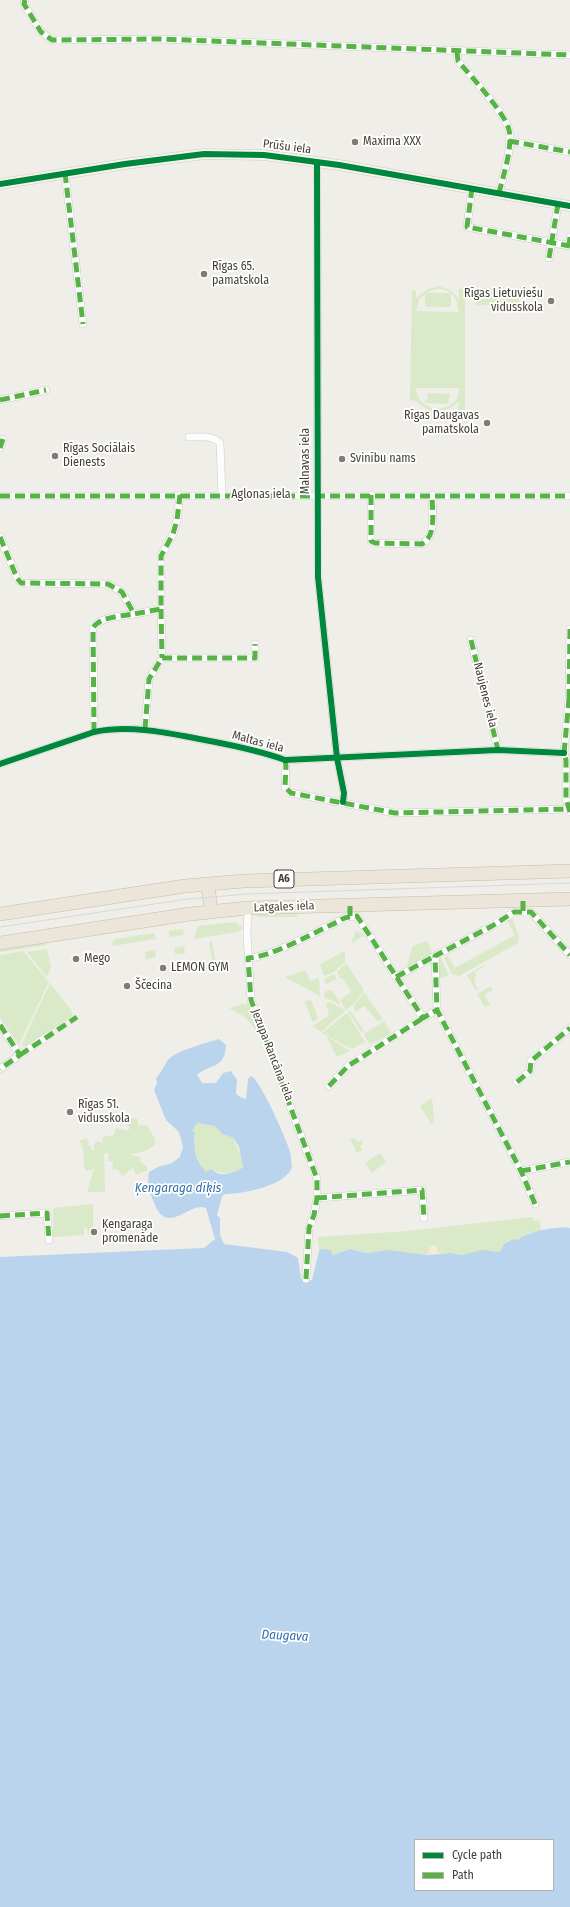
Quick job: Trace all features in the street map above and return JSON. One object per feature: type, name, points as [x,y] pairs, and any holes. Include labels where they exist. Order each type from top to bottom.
[{"type":"highway","name":"A6","points":[[0,914],[208,884],[292,878],[570,870]]},
{"type":"highway","points":[[208,884],[211,911]]},
{"type":"highway","name":"Latgales iela","points":[[0,943],[211,911],[248,908],[350,911],[523,906],[570,899]]},
{"type":"street","points":[[25,0],[24,4],[41,32],[52,40],[167,40],[457,52],[570,55]]},
{"type":"street","points":[[457,52],[458,61],[508,126],[509,141],[499,193]]},
{"type":"street","points":[[509,141],[570,152]]},
{"type":"street","name":"Prūšu iela","points":[[0,184],[204,154],[264,154],[472,188],[570,206]]},
{"type":"street","name":"Malnavas iela","points":[[317,162],[318,577],[337,758],[344,793],[343,802]]},
{"type":"street","points":[[65,174],[83,324]]},
{"type":"street","points":[[472,188],[467,227],[569,246],[570,236]]},
{"type":"street","points":[[549,258],[558,204]]},
{"type":"street","points":[[0,400],[46,390]]},
{"type":"street","points":[[190,437],[212,438],[217,439],[220,443],[222,495]]},
{"type":"street","points":[[0,448],[3,439]]},
{"type":"street","points":[[371,495],[371,541],[375,543],[422,544],[428,541],[431,534],[432,495]]},
{"type":"street","name":"Aglonas iela","points":[[0,496],[570,496]]},
{"type":"street","points":[[145,729],[149,679],[162,658],[161,556],[173,534],[177,520],[180,496]]},
{"type":"street","points":[[0,537],[17,578],[21,583],[108,584],[122,592],[134,614]]},
{"type":"street","points":[[94,732],[93,628],[95,624],[102,621],[161,609]]},
{"type":"street","points":[[285,760],[285,787],[291,793],[395,813],[570,810],[566,799],[566,760],[564,753],[569,699],[570,630]]},
{"type":"street","name":"Naujenes iela","points":[[470,640],[498,750]]},
{"type":"street","points":[[162,658],[255,658],[255,644]]},
{"type":"street","name":"Maltas iela","points":[[0,764],[94,732],[105,730],[145,729],[264,752],[285,760],[498,750],[564,753]]},
{"type":"street","points":[[396,978],[503,920],[523,906],[531,912],[570,955]]},
{"type":"street","name":"Jezupa Rancāna iela","points":[[248,908],[248,958],[252,1000],[313,1164],[317,1179],[317,1198],[314,1215],[309,1228],[306,1280]]},
{"type":"street","points":[[248,958],[268,953],[333,924],[350,911],[357,916],[423,1018]]},
{"type":"street","points":[[435,956],[437,1010],[521,1171],[535,1204]]},
{"type":"street","points":[[329,1086],[348,1066],[437,1010]]},
{"type":"street","points":[[0,1025],[20,1055]]},
{"type":"street","points":[[517,1082],[530,1071],[531,1061],[570,1028]]},
{"type":"street","points":[[0,1069],[48,1036]]},
{"type":"street","points":[[521,1171],[570,1162]]},
{"type":"street","points":[[317,1198],[422,1190],[424,1218]]},
{"type":"street","points":[[0,1216],[47,1213],[49,1240]]},
{"type":"green space","points":[[439,286],[450,290],[459,299],[459,289],[465,289],[465,415],[458,415],[459,401],[442,412],[432,412],[417,401],[410,400],[412,290],[416,291],[416,298],[428,289]],"holes":[[[436,289],[443,289],[451,293],[426,293]],[[451,293],[456,299],[459,312],[416,311],[419,299],[425,294],[425,307],[451,307]],[[416,388],[459,388],[458,397],[453,403],[439,409],[431,408],[424,404],[418,397]]]},
{"type":"green space","points":[[475,288],[519,288],[519,305],[476,305]]},
{"type":"green space","points":[[428,393],[450,394],[448,404],[425,403]]},
{"type":"green space","points":[[297,914],[297,917],[256,917],[259,915]]},
{"type":"green space","points":[[513,919],[519,938],[518,943],[459,976],[452,974],[444,958],[448,956],[455,968],[515,935],[507,920]]},
{"type":"green space","points":[[235,922],[243,928],[238,932],[194,939],[198,926]]},
{"type":"green space","points":[[183,929],[184,935],[169,937],[169,931]]},
{"type":"green space","points":[[356,930],[364,935],[351,944]]},
{"type":"green space","points":[[154,933],[156,939],[113,946],[112,942],[115,939]]},
{"type":"green space","points":[[427,941],[433,955],[406,969],[413,946]]},
{"type":"green space","points":[[209,942],[212,942],[216,965],[213,965]]},
{"type":"green space","points":[[46,943],[47,945],[0,952],[0,950]]},
{"type":"green space","points":[[184,946],[185,954],[175,954],[174,948]]},
{"type":"green space","points":[[47,949],[51,968],[47,977],[27,952]]},
{"type":"green space","points":[[155,950],[156,957],[146,960],[145,952]]},
{"type":"green space","points":[[23,951],[49,982],[19,1044],[0,1017],[0,955]]},
{"type":"green space","points":[[345,951],[345,962],[335,971],[324,976],[320,964]]},
{"type":"green space","points":[[440,957],[449,975],[438,979],[438,960]]},
{"type":"green space","points":[[346,963],[364,990],[354,1004],[346,1010],[340,1000],[351,992],[337,972]]},
{"type":"green space","points":[[484,965],[485,966],[475,972],[476,976],[474,981],[478,990],[476,991],[467,975]]},
{"type":"green space","points":[[305,970],[310,981],[319,979],[320,996],[285,977]]},
{"type":"green space","points":[[334,974],[337,979],[326,984],[324,979]]},
{"type":"green space","points":[[50,983],[71,1010],[73,1016],[28,1046],[21,1046]]},
{"type":"green space","points":[[491,986],[493,990],[484,995],[490,1004],[485,1007],[477,994]]},
{"type":"green space","points":[[328,990],[332,990],[341,1005],[324,997],[324,993]]},
{"type":"green space","points":[[364,992],[383,1019],[378,1021],[364,1006],[355,1012],[354,1006]]},
{"type":"green space","points":[[311,1000],[318,1018],[313,1022],[304,1001]]},
{"type":"green space","points":[[329,1002],[346,1010],[321,1032],[313,1026],[329,1015],[326,1004]]},
{"type":"green space","points":[[249,1004],[262,1037],[245,1017],[229,1008]]},
{"type":"green space","points":[[350,1010],[364,1031],[361,1032],[348,1012]]},
{"type":"green space","points":[[347,1013],[365,1042],[352,1049],[322,1033]]},
{"type":"green space","points":[[384,1021],[391,1033],[370,1045],[364,1034]]},
{"type":"green space","points":[[328,1037],[350,1051],[337,1057],[327,1038]]},
{"type":"green space","points":[[432,1098],[434,1119],[432,1125],[420,1106]]},
{"type":"green space","points":[[126,1118],[138,1119],[138,1126],[147,1125],[155,1139],[155,1144],[149,1149],[139,1153],[129,1154],[142,1158],[139,1160],[148,1168],[146,1171],[136,1175],[133,1168],[122,1176],[118,1170],[112,1169],[113,1161],[109,1161],[108,1153],[104,1153],[105,1192],[87,1192],[94,1169],[87,1171],[84,1168],[83,1147],[79,1141],[87,1138],[89,1146],[92,1147],[90,1150],[95,1150],[94,1145],[96,1141],[103,1143],[103,1137],[114,1135],[116,1128],[127,1131],[130,1128],[125,1122]]},
{"type":"green space","points":[[196,1123],[215,1126],[222,1134],[234,1138],[243,1167],[232,1173],[223,1173],[211,1169],[206,1172],[196,1154],[195,1132],[192,1131]]},
{"type":"green space","points":[[354,1138],[357,1142],[361,1140],[363,1144],[360,1147],[362,1150],[358,1153],[354,1151],[356,1150],[350,1140]]},
{"type":"green space","points":[[380,1153],[386,1162],[372,1173],[365,1163]]},
{"type":"green space","points":[[93,1204],[93,1228],[100,1228],[93,1231],[92,1235],[88,1235],[87,1227],[84,1227],[84,1235],[53,1237],[53,1208]]},
{"type":"green space","points":[[533,1217],[534,1221],[539,1220],[542,1232],[532,1233],[518,1240],[514,1239],[509,1241],[500,1253],[488,1251],[466,1255],[437,1253],[437,1248],[430,1251],[427,1255],[389,1250],[366,1253],[351,1249],[333,1255],[321,1249],[319,1251],[318,1237],[408,1231]]},
{"type":"sand","points":[[433,1245],[436,1246],[437,1253],[427,1255],[430,1251],[428,1249]]},
{"type":"water","points":[[219,1039],[226,1045],[223,1059],[216,1065],[202,1071],[197,1075],[202,1083],[216,1083],[223,1073],[231,1071],[237,1080],[236,1094],[246,1099],[248,1079],[251,1076],[261,1088],[274,1112],[291,1155],[292,1167],[288,1174],[273,1184],[263,1188],[233,1194],[225,1194],[222,1196],[217,1215],[220,1218],[220,1235],[224,1244],[287,1252],[298,1258],[301,1279],[312,1280],[319,1251],[321,1249],[330,1250],[333,1255],[350,1249],[366,1253],[389,1250],[427,1255],[451,1253],[463,1255],[481,1250],[500,1252],[504,1244],[513,1239],[518,1240],[529,1234],[543,1230],[570,1228],[570,1907],[0,1907],[0,1257],[204,1248],[215,1239],[206,1208],[200,1207],[173,1218],[166,1218],[161,1214],[155,1205],[148,1186],[149,1172],[158,1167],[172,1163],[180,1157],[183,1147],[179,1132],[166,1120],[154,1090],[157,1083],[156,1078],[168,1060],[174,1055]],"holes":[[[197,1123],[215,1126],[222,1134],[234,1138],[239,1147],[243,1167],[231,1173],[220,1174],[211,1169],[206,1172],[199,1163],[194,1143],[195,1132],[192,1131]]]},
{"type":"tram line","points":[[0,927],[188,899],[247,894],[570,883]]},
{"type":"marked path","points":[[25,0],[24,4],[41,32],[52,40],[160,39],[570,55]]},
{"type":"marked path","points":[[457,52],[458,61],[495,105],[509,130],[509,153],[499,193]]},
{"type":"marked path","points":[[509,141],[570,152]]},
{"type":"marked path","points":[[65,173],[83,324]]},
{"type":"marked path","points":[[472,188],[467,227],[570,246]]},
{"type":"marked path","points":[[549,258],[558,204]]},
{"type":"marked path","points":[[569,245],[570,237]]},
{"type":"marked path","points":[[0,400],[46,390]]},
{"type":"marked path","points":[[0,448],[3,439]]},
{"type":"marked path","points":[[0,537],[17,578],[21,583],[108,584],[122,592],[134,614],[161,609],[161,556],[173,534],[177,520],[180,495]]},
{"type":"marked path","points":[[371,495],[371,541],[375,543],[422,544],[427,540],[432,529],[432,495]]},
{"type":"marked path","points":[[0,496],[570,496]]},
{"type":"marked path","points":[[161,609],[162,658]]},
{"type":"marked path","points":[[94,732],[93,628],[96,624],[105,619],[134,614]]},
{"type":"marked path","points":[[569,699],[570,629]]},
{"type":"marked path","points":[[471,640],[498,750]]},
{"type":"marked path","points":[[145,729],[149,679],[162,658],[255,658],[255,644]]},
{"type":"marked path","points":[[570,699],[564,753],[566,760],[566,799],[570,812]]},
{"type":"marked path","points":[[285,760],[285,787],[291,793],[395,813],[569,809]]},
{"type":"marked path","points":[[523,901],[523,911]]},
{"type":"marked path","points":[[350,906],[350,916]]},
{"type":"marked path","points":[[535,1204],[521,1171],[437,1010],[435,956],[492,926],[514,912],[531,912],[570,955]]},
{"type":"marked path","points":[[306,1279],[309,1228],[314,1215],[317,1198],[317,1179],[251,1000],[248,958],[257,957],[279,950],[343,919],[357,916],[423,1018],[437,1010]]},
{"type":"marked path","points":[[396,977],[435,956]]},
{"type":"marked path","points":[[20,1055],[77,1017]]},
{"type":"marked path","points":[[329,1086],[348,1066],[423,1018]]},
{"type":"marked path","points":[[0,1025],[20,1055],[0,1069]]},
{"type":"marked path","points":[[517,1082],[530,1071],[531,1061],[570,1028]]},
{"type":"marked path","points":[[521,1171],[570,1162]]},
{"type":"marked path","points":[[317,1198],[422,1190],[424,1218]]},
{"type":"marked path","points":[[0,1216],[47,1213],[49,1240]]},
{"type":"cycle path","points":[[0,184],[125,164],[204,154],[264,155],[339,165],[570,206]]},
{"type":"cycle path","points":[[317,162],[318,577],[337,758],[344,793],[343,802]]},
{"type":"cycle path","points":[[0,764],[94,732],[123,729],[138,729],[210,741],[258,751],[285,760],[498,750],[564,753]]},
{"type":"place","name":"Maxima XXX","points":[[355,142]]},
{"type":"place","name":"Rīgas 65. pamatskola","points":[[204,274]]},
{"type":"place","name":"Rīgas Lietuviešu vidusskola","points":[[551,301]]},
{"type":"place","name":"Rīgas Daugavas pamatskola","points":[[487,423]]},
{"type":"place","name":"Rīgas Sociālais Dienests","points":[[55,456]]},
{"type":"place","name":"Svinību nams","points":[[342,459]]},
{"type":"place","name":"Mego","points":[[76,959]]},
{"type":"place","name":"LEMON GYM","points":[[163,968]]},
{"type":"place","name":"Ščecina","points":[[127,986]]},
{"type":"place","name":"Rīgas 51. vidusskola","points":[[70,1112]]},
{"type":"place","name":"Ķengaraga promenāde","points":[[94,1232]]},
{"type":"water label","name":"Ķengaraga dīķis","points":[[178,1188]]},
{"type":"water label","name":"Daugava","points":[[285,1636]]}]
